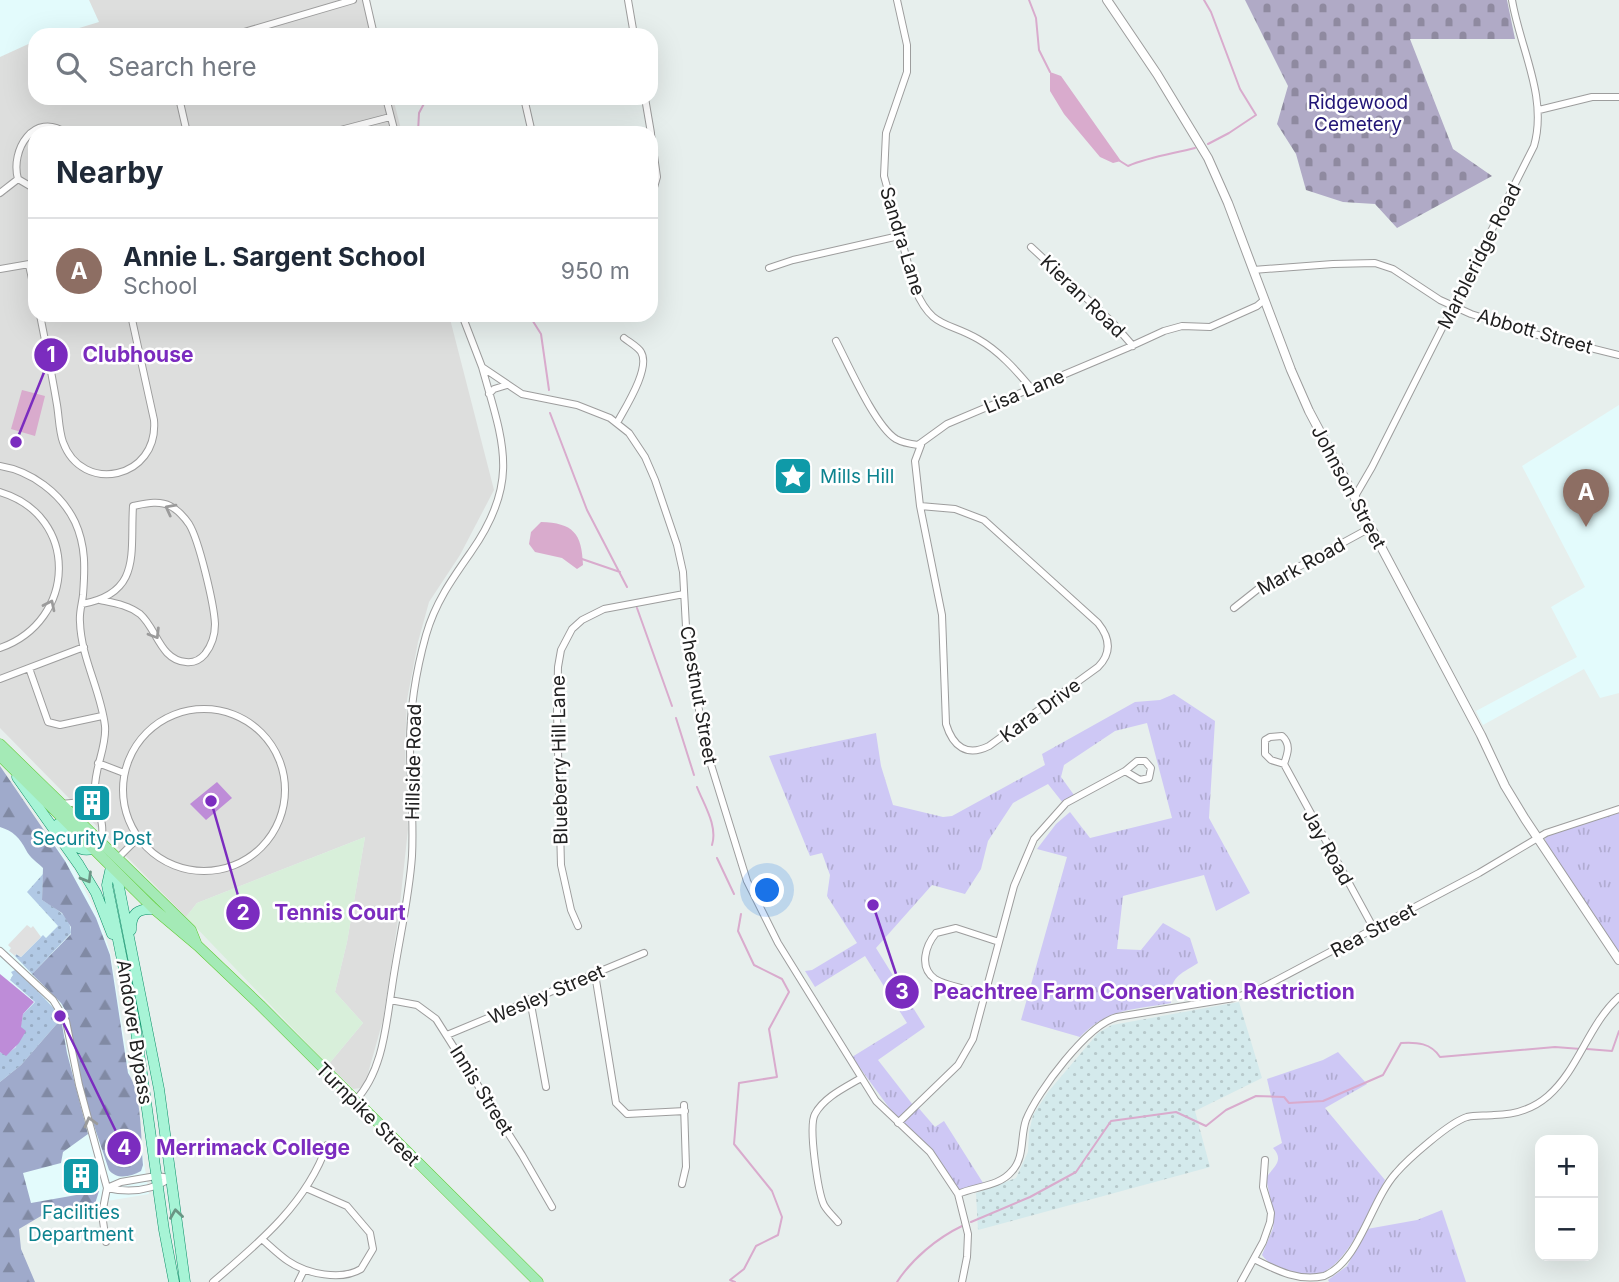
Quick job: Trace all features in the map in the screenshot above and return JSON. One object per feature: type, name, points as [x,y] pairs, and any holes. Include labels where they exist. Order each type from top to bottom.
[{"type":"highway","name":"Turnpike Street","points":[[0,744],[61,804],[96,846]]},
{"type":"highway","name":"Turnpike Street","points":[[0,757],[96,846],[154,909],[198,946],[538,1282]]},
{"type":"highway","name":"Turnpike Street","points":[[115,866],[191,930],[198,946]]},
{"type":"main road","points":[[14,770],[96,893],[124,967]]},
{"type":"main road","points":[[35,801],[78,848],[85,851],[96,846]]},
{"type":"main road","name":"Andover Bypass","points":[[115,866],[107,885],[135,1024],[174,1282]]},
{"type":"main road","name":"Andover Bypass","points":[[115,866],[159,1089],[185,1282]]},
{"type":"main road","points":[[131,948],[131,922],[134,914],[142,909],[154,909]]},
{"type":"street","points":[[258,28],[353,0]]},
{"type":"street","points":[[366,0],[372,28]]},
{"type":"street","points":[[628,0],[633,28]]},
{"type":"street","name":"Sandra Lane","points":[[897,0],[907,45],[907,72],[886,133],[883,156],[886,189],[915,289],[931,315],[947,327],[988,345],[1031,388]]},
{"type":"street","name":"Johnson Street","points":[[1107,0],[1157,74],[1208,159],[1302,396],[1479,730],[1505,786],[1619,960]]},
{"type":"street","name":"Marbleridge Road","points":[[1354,498],[1534,146],[1538,133],[1539,110],[1512,0]]},
{"type":"street","points":[[1539,110],[1592,97],[1619,97]]},
{"type":"street","points":[[181,105],[185,126]]},
{"type":"street","points":[[387,105],[393,126]]},
{"type":"street","points":[[526,105],[530,126]]},
{"type":"street","points":[[646,105],[650,126]]},
{"type":"street","points":[[356,126],[390,117]]},
{"type":"street","points":[[28,135],[17,155],[16,170],[18,179],[28,184]]},
{"type":"street","points":[[0,193],[18,179]]},
{"type":"street","points":[[769,268],[899,236]]},
{"type":"street","name":"Kieran Road","points":[[1031,247],[1112,322],[1133,346]]},
{"type":"street","name":"Abbott Street","points":[[1253,270],[1375,263],[1393,269],[1440,300],[1507,326],[1619,355]]},
{"type":"street","points":[[0,270],[28,265]]},
{"type":"street","name":"Lisa Lane","points":[[921,445],[947,424],[1175,327],[1202,328],[1217,325],[1264,300]]},
{"type":"street","points":[[41,322],[63,442],[79,465],[94,472],[114,474],[125,472],[140,463],[153,444],[155,433],[133,322]]},
{"type":"street","points":[[465,322],[482,367]]},
{"type":"street","points":[[617,423],[640,379],[644,362],[641,351],[624,338]]},
{"type":"street","points":[[836,341],[861,389],[888,432],[902,442],[921,445]]},
{"type":"street","name":"Chestnut Street","points":[[482,367],[528,396],[586,408],[617,423],[636,442],[655,480],[677,545],[686,627],[706,749],[747,881],[772,933],[876,1101],[930,1152],[958,1194],[968,1234],[962,1282]]},
{"type":"street","name":"Hillside Road","points":[[355,1101],[369,1085],[374,1070],[390,1000],[412,855],[410,742],[420,661],[436,605],[479,540],[503,481],[503,446],[482,367]]},
{"type":"street","points":[[489,394],[494,389],[507,385]]},
{"type":"street","name":"Kara Drive","points":[[920,506],[954,509],[984,520],[1098,623],[1107,636],[1108,651],[1105,660],[1098,667],[989,746],[976,752],[957,746],[950,737],[946,724],[941,603],[920,506],[915,461],[921,445]]},
{"type":"street","points":[[0,466],[20,471],[39,482],[60,501],[73,518],[81,539],[85,561],[79,619],[105,730],[95,790],[103,831],[96,846]]},
{"type":"street","points":[[0,492],[26,504],[42,519],[53,539],[59,572],[51,605],[39,623],[22,638],[0,648]]},
{"type":"street","points":[[82,604],[100,600],[114,592],[128,576],[132,554],[133,506],[162,503],[170,506],[190,525],[215,622],[212,642],[203,657],[196,661],[176,660],[165,653],[157,635],[142,616],[133,609],[100,600]]},
{"type":"street","name":"Mark Road","points":[[1234,608],[1258,589],[1370,528]]},
{"type":"street","name":"Blueberry Hill Lane","points":[[578,926],[565,891],[561,865],[557,712],[561,650],[572,629],[582,620],[604,609],[684,594]]},
{"type":"street","points":[[0,679],[84,647]]},
{"type":"street","points":[[29,668],[48,722],[60,725],[102,716]]},
{"type":"street","points":[[214,709],[242,717],[268,738],[282,765],[285,797],[276,826],[268,840],[243,863],[214,872],[184,869],[170,863],[139,837],[124,804],[124,774],[129,757],[146,734],[170,717],[184,711],[214,709]]},
{"type":"street","name":"Jay Road","points":[[1284,764],[1271,760],[1265,754],[1265,740],[1282,736],[1287,740],[1289,746],[1284,764],[1374,929]]},
{"type":"street","points":[[98,763],[124,774]]},
{"type":"street","points":[[898,1123],[958,1065],[973,1039],[1014,886],[1034,839],[1066,803],[1125,771]]},
{"type":"street","points":[[61,804],[82,802],[95,790]]},
{"type":"street","name":"Rea Street","points":[[958,1194],[1002,1179],[1013,1170],[1022,1150],[1026,1121],[1042,1091],[1100,1024],[1117,1017],[1234,998],[1260,989],[1479,873],[1537,838],[1619,809]]},
{"type":"street","points":[[115,866],[139,837]]},
{"type":"street","points":[[985,994],[935,979],[928,969],[925,957],[927,944],[936,933],[956,928],[999,942]]},
{"type":"street","points":[[0,951],[44,990],[64,1014],[79,1085],[107,1188],[102,1213],[106,1242]]},
{"type":"street","name":"Wesley Street","points":[[447,1035],[644,953]]},
{"type":"street","points":[[595,974],[619,1108],[627,1114],[684,1108],[686,1167],[681,1184]]},
{"type":"street","points":[[1254,1259],[1293,1278],[1312,1280],[1330,1273],[1351,1252],[1382,1192],[1398,1171],[1459,1120],[1474,1115],[1508,1114],[1547,1097],[1561,1082],[1604,1011],[1619,997]]},
{"type":"street","points":[[530,999],[546,1087]]},
{"type":"street","name":"Innis Street","points":[[390,1000],[408,1002],[424,1008],[436,1019],[552,1207]]},
{"type":"street","points":[[838,1222],[823,1202],[813,1119],[815,1112],[831,1097],[861,1078]]},
{"type":"street","points":[[213,1282],[277,1226],[319,1168],[327,1145]]},
{"type":"street","points":[[1241,1282],[1264,1242],[1270,1222],[1271,1213],[1263,1187],[1265,1160]]},
{"type":"street","points":[[107,1188],[121,1182],[170,1178]]},
{"type":"street","points":[[263,1240],[288,1261],[304,1270],[335,1275],[354,1274],[367,1263],[373,1249],[370,1233],[355,1214],[337,1201],[306,1188]]},
{"type":"street","points":[[298,1282],[304,1270]]},
{"type":"shaded area","points":[[0,0],[367,0],[374,28],[28,28],[28,105],[395,105],[400,126],[28,126],[28,322],[451,322],[494,490],[460,555],[429,602],[418,642],[407,700],[405,746],[408,829],[399,913],[383,1020],[365,1084],[361,1088],[353,1089],[328,1065],[363,1023],[335,992],[347,942],[365,837],[197,903],[186,917],[0,728]]},
{"type":"shaded area","points":[[0,0],[89,0],[99,22],[79,28],[28,28],[28,44],[0,57]]},
{"type":"shaded area","points":[[1050,72],[1061,76],[1121,161],[1113,163],[1100,157],[1064,114],[1050,91]]},
{"type":"shaded area","points":[[22,390],[45,396],[35,436],[11,429]]},
{"type":"shaded area","points":[[1619,405],[1619,693],[1600,698],[1584,669],[1483,725],[1476,711],[1577,657],[1551,607],[1585,587],[1522,466]]},
{"type":"shaded area","points":[[541,522],[561,525],[574,532],[581,545],[583,565],[577,569],[562,558],[535,552],[529,544],[531,532]]},
{"type":"shaded area","points":[[0,775],[74,869],[100,920],[111,955],[149,1194],[0,1219]]},
{"type":"shaded area","points":[[217,782],[232,798],[206,820],[190,804]]},
{"type":"shaded area","points":[[365,837],[347,942],[335,992],[363,1023],[328,1065],[186,917],[197,903]]},
{"type":"shaded area","points":[[43,874],[42,900],[65,917],[71,933],[32,974],[16,954],[21,957],[43,935],[46,938],[58,926],[27,892]]},
{"type":"shaded area","points":[[27,925],[31,928],[33,926],[41,937],[21,957],[16,954],[15,956],[9,951],[11,948],[8,945]]},
{"type":"shaded area","points":[[17,969],[61,1019],[21,1065],[0,1082],[0,1052],[6,1055],[16,1047],[23,1014],[35,1002],[10,980],[13,975],[11,972]]},
{"type":"shaded area","points":[[0,974],[34,1002],[23,1014],[21,1027],[26,1031],[6,1056],[0,1052]]},
{"type":"shaded area","points":[[1239,1002],[1262,1078],[1195,1111],[1210,1167],[978,1230],[976,1193],[1016,1178],[1028,1152],[1033,1115],[1048,1092],[1098,1033],[1112,1025]]},
{"type":"green space","name":"Ridgewood Cemetery","points":[[1245,0],[1507,0],[1515,39],[1410,39],[1453,149],[1492,176],[1397,228],[1375,204],[1343,202],[1306,190],[1296,154],[1277,124],[1288,86]]},
{"type":"green space","points":[[1174,694],[1215,721],[1209,818],[1250,893],[1216,911],[1204,875],[1123,896],[1117,949],[1141,950],[1163,923],[1190,938],[1198,963],[1176,978],[1171,1003],[1111,1015],[1080,1037],[1021,1020],[1067,857],[1037,849],[1056,824],[1070,812],[1090,838],[1172,818],[1147,723],[1115,731],[1064,765],[1061,777],[1074,795],[1063,803],[1048,784],[1013,803],[988,841],[981,869],[965,894],[932,885],[876,948],[925,1027],[878,1060],[913,1105],[898,1120],[852,1057],[907,1023],[865,956],[815,987],[805,971],[812,970],[857,943],[827,896],[830,875],[822,853],[810,856],[769,756],[876,733],[881,766],[893,805],[943,817],[952,816],[1045,765],[1042,754],[1135,702],[1160,700]]},
{"type":"green space","points":[[0,766],[65,861],[96,918],[110,955],[128,1073],[136,1092],[140,1117],[143,1165],[141,1171],[132,1175],[120,1176],[109,1170],[82,1090],[68,1015],[61,1003],[32,974],[71,934],[71,927],[62,913],[42,900],[43,868],[29,855],[16,835],[0,827]]},
{"type":"green space","points":[[1619,811],[1619,953],[1547,846],[1545,839],[1546,836]]},
{"type":"green space","points":[[61,1019],[88,1134],[63,1152],[61,1163],[23,1173],[31,1203],[99,1191],[94,1207],[41,1216],[19,1229],[21,1249],[35,1282],[0,1282],[0,1082],[21,1065]]},
{"type":"green space","points":[[1338,1052],[1367,1084],[1325,1108],[1385,1180],[1348,1249],[1327,1270],[1311,1276],[1280,1269],[1262,1255],[1273,1228],[1274,1217],[1266,1178],[1278,1160],[1273,1148],[1282,1143],[1267,1079],[1323,1060]]},
{"type":"green space","points":[[916,1105],[935,1127],[944,1121],[985,1186],[958,1194],[938,1163],[898,1123]]},
{"type":"green space","points":[[1442,1210],[1466,1282],[1329,1282],[1328,1280],[1347,1266],[1367,1229],[1417,1220]]},
{"type":"waterway","points":[[1029,0],[1036,18],[1039,50],[1050,72]]},
{"type":"waterway","points":[[1204,0],[1240,89],[1256,115],[1208,144]]},
{"type":"waterway","points":[[418,126],[419,113],[423,105]]},
{"type":"waterway","points":[[1120,161],[1128,166],[1195,148]]},
{"type":"waterway","points":[[533,322],[541,334],[549,390]]},
{"type":"waterway","points":[[550,413],[587,510],[627,587]]},
{"type":"waterway","points":[[582,559],[620,572]]},
{"type":"waterway","points":[[637,608],[672,706]]},
{"type":"waterway","points":[[676,718],[694,775]]},
{"type":"waterway","points":[[697,787],[712,823],[712,845]]},
{"type":"waterway","points":[[717,858],[734,894]]},
{"type":"waterway","points":[[735,1282],[730,1280],[744,1269],[756,1246],[778,1235],[782,1217],[772,1191],[734,1144],[739,1083],[777,1077],[769,1029],[789,992],[782,979],[754,965],[738,931],[741,914]]},
{"type":"waterway","points":[[1587,1049],[1612,1051],[1619,1031]]},
{"type":"waterway","points":[[971,1222],[1030,1197],[1076,1172],[1111,1121],[1176,1112],[1206,1126],[1226,1110],[1256,1096],[1284,1097],[1289,1103],[1323,1101],[1383,1075],[1401,1043],[1423,1044],[1440,1057],[1555,1047],[1581,1049]]},
{"type":"waterway","points":[[897,1282],[926,1250],[962,1226]]},
{"type":"place","name":"Clubhouse","points":[[16,442]]},
{"type":"place","name":"Mills Hill","points":[[793,476]]},
{"type":"place","name":"Annie L. Sargent School","points":[[1586,527]]},
{"type":"place","name":"Tennis Court","points":[[211,801]]},
{"type":"place","name":"Security Post","points":[[92,803]]},
{"type":"place","name":"Peachtree Farm Conservation Restriction","points":[[873,905]]},
{"type":"place","name":"Merrimack College","points":[[60,1016]]},
{"type":"place","name":"Facilities Department","points":[[81,1176]]}]
